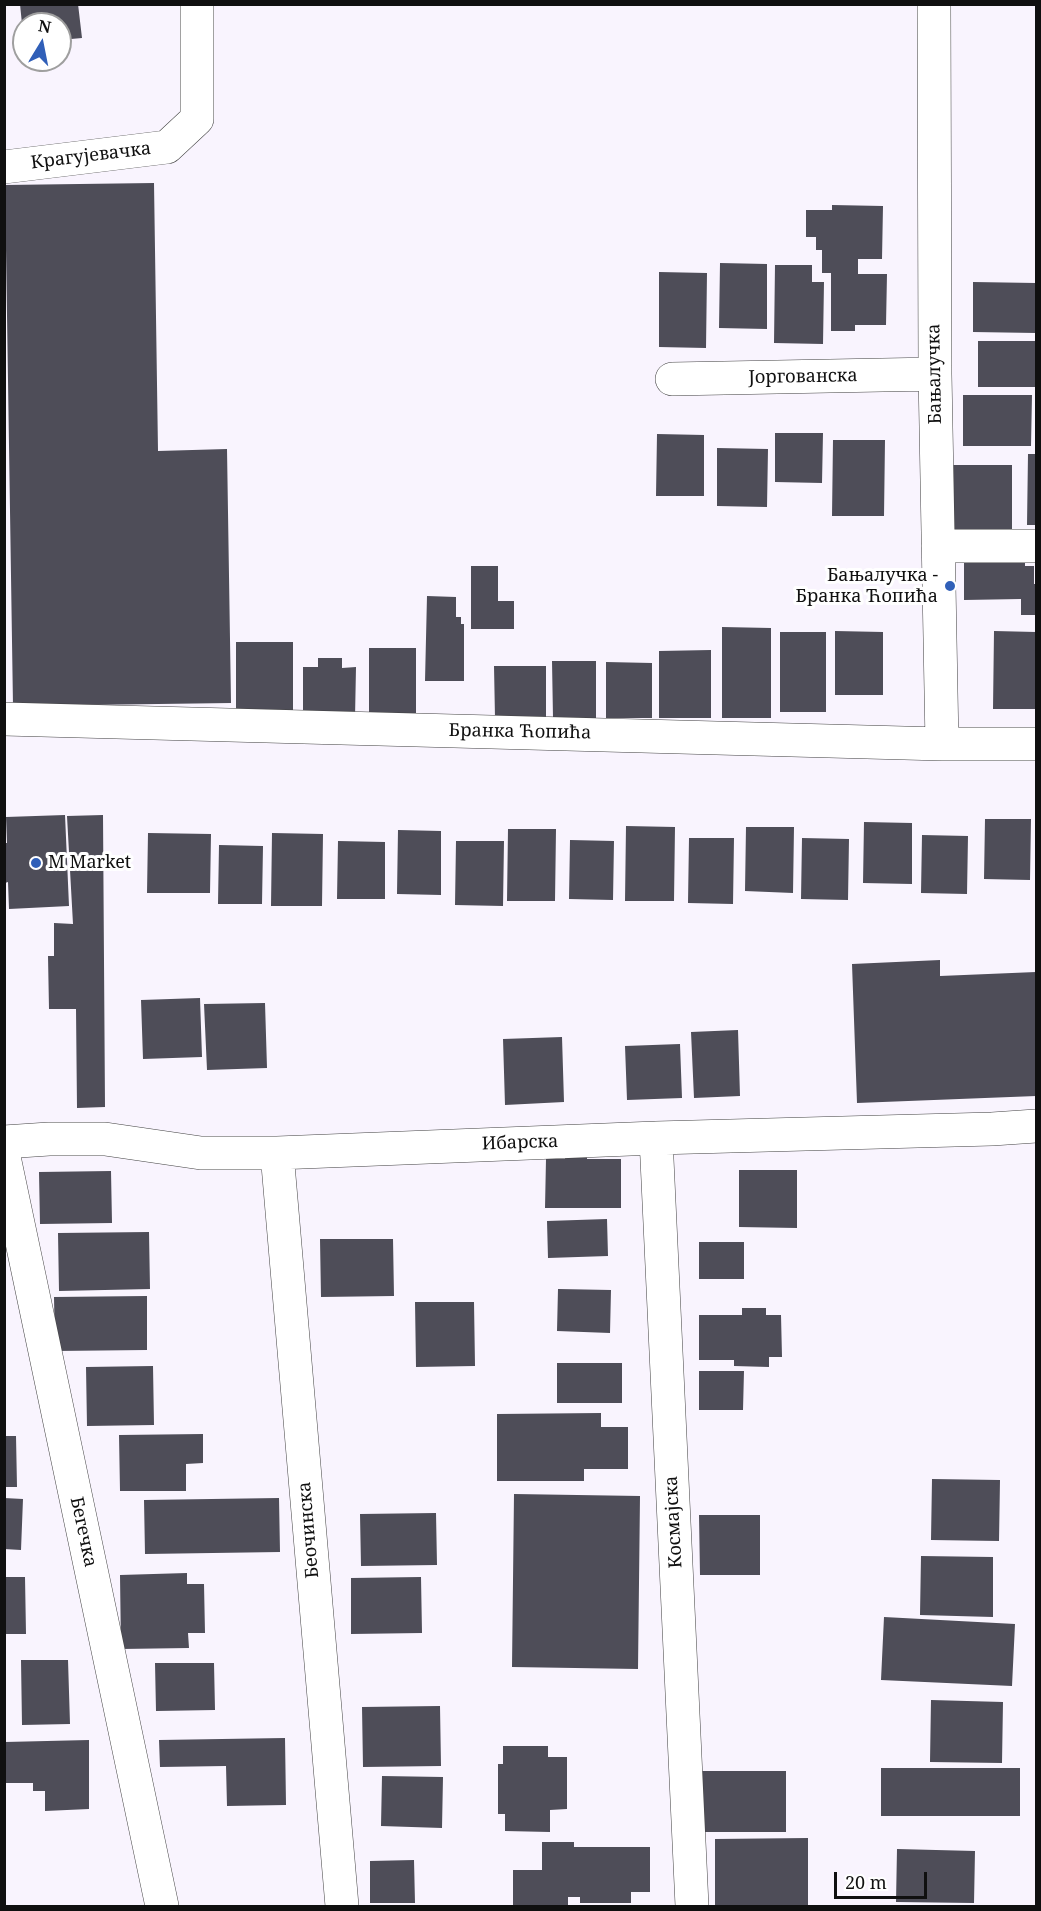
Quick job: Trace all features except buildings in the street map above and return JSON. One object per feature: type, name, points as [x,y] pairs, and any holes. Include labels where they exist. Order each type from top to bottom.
[{"type":"street","name":"Крагујевачка","points":[[4,167],[166,147],[197,119],[197,4]]},
{"type":"street","name":"Бањалучка","points":[[934,4],[935,374],[942,744]]},
{"type":"street","name":"Јоргованска","points":[[672,379],[935,374]]},
{"type":"street","points":[[938,546],[1036,546]]},
{"type":"street","name":"Бранка Ћопића","points":[[4,719],[942,744],[1036,744]]},
{"type":"street","name":"Ибарска","points":[[4,1142],[105,1139],[201,1153],[277,1153],[657,1137],[1036,1126]]},
{"type":"street","name":"Космајска","points":[[657,1137],[692,1906]]},
{"type":"street","name":"Беочинска","points":[[277,1153],[342,1906]]},
{"type":"street","name":"Бегечка","points":[[4,1157],[162,1906]]},
{"type":"place","name":"Бањалучка - Бранка Ћопића","points":[[950,586]]},
{"type":"place","name":"M Market","points":[[36,863]]}]
